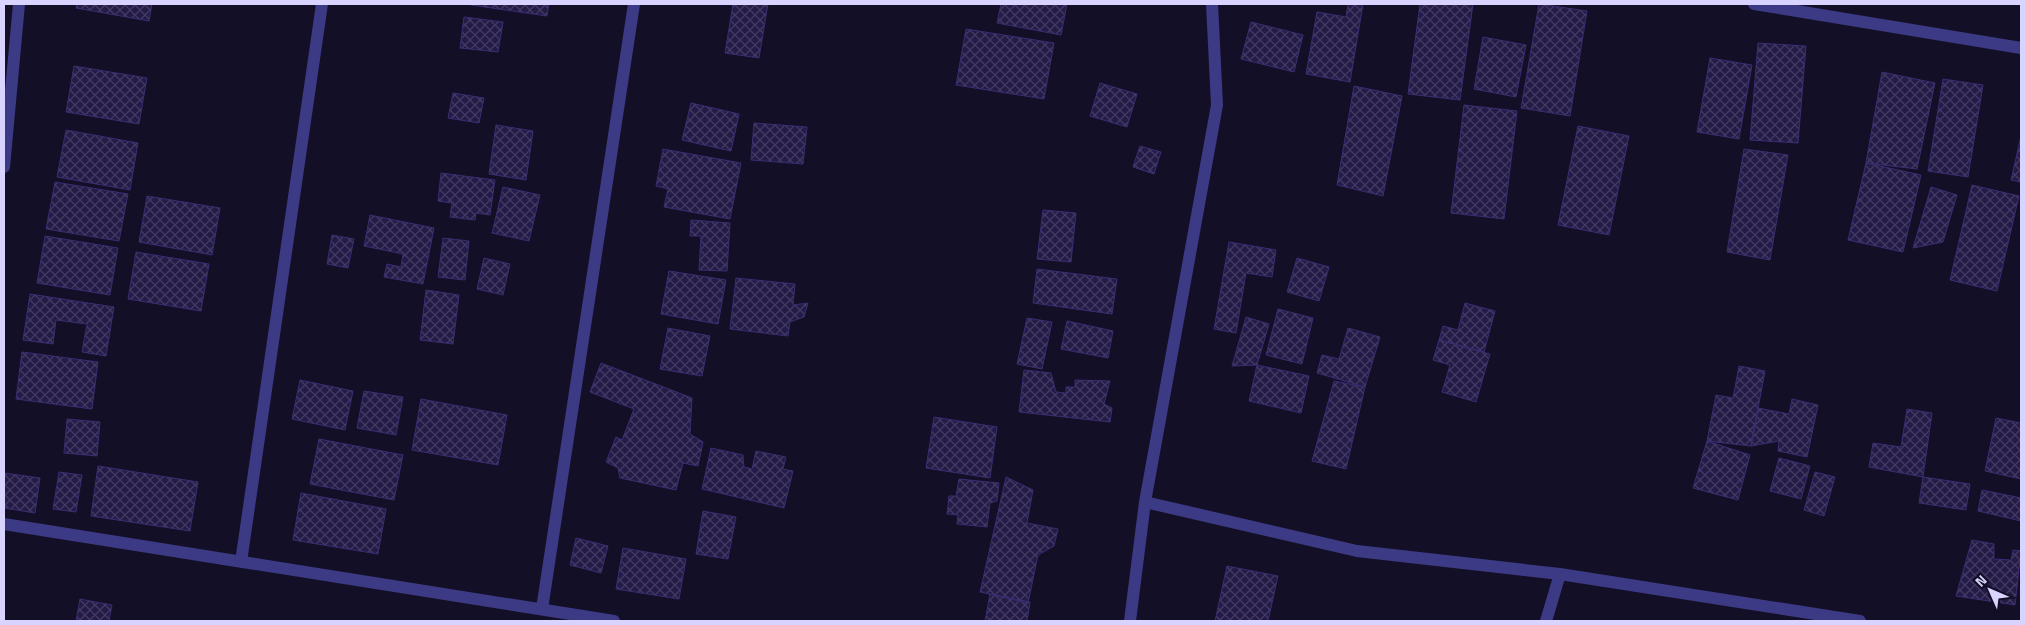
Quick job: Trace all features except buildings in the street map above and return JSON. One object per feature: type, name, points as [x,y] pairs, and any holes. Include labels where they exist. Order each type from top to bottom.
[{"type":"street","points":[[4,167],[9,40],[19,4]]},
{"type":"street","points":[[241,562],[322,4]]},
{"type":"street","points":[[542,609],[634,4]]},
{"type":"street","points":[[1130,621],[1145,502],[1217,105],[1212,4]]},
{"type":"street","points":[[1754,4],[2021,48]]},
{"type":"street","points":[[1145,502],[1357,551],[1560,574],[1860,621]]},
{"type":"street","points":[[4,524],[614,621]]},
{"type":"street","points":[[1546,621],[1560,574]]}]
